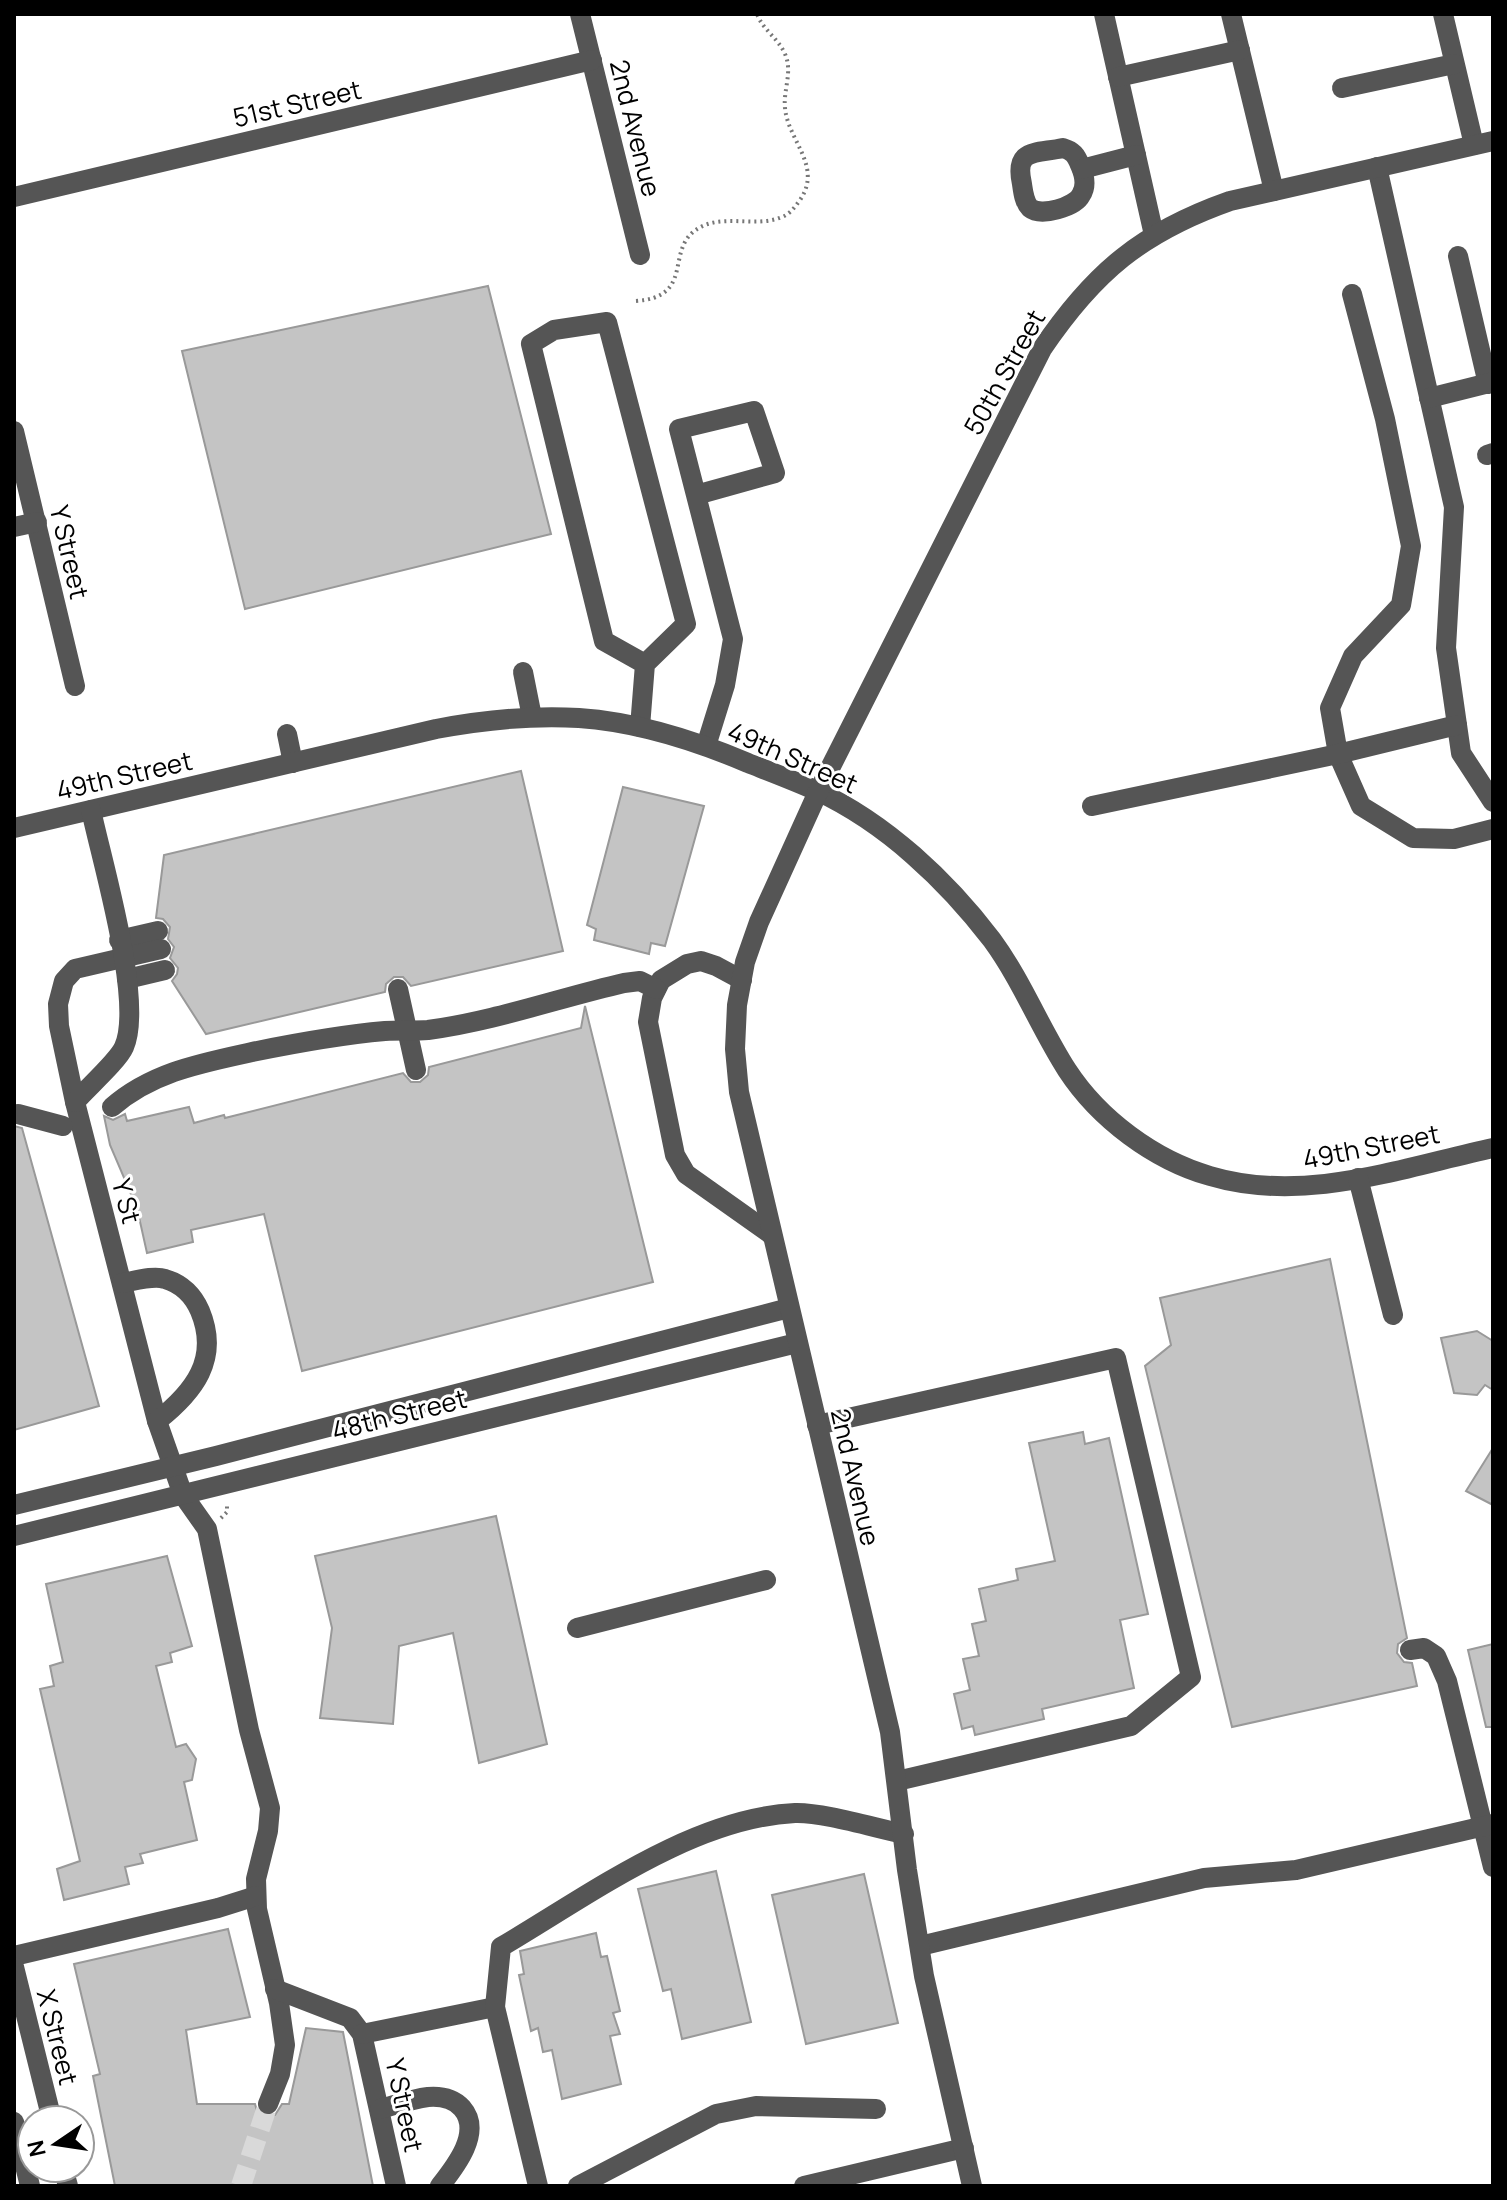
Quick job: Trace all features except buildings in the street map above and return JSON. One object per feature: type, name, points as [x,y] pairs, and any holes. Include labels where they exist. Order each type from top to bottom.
[{"type":"street","name":"2nd Avenue","points":[[580,14],[640,255]]},
{"type":"street","points":[[1104,14],[1154,235]]},
{"type":"street","points":[[1231,14],[1274,191]]},
{"type":"street","points":[[1443,14],[1454,64],[1484,143]]},
{"type":"street","points":[[1118,77],[1240,50]]},
{"type":"street","name":"51st Street","points":[[14,197],[592,60]]},
{"type":"street","points":[[1342,88],[1454,64]]},
{"type":"street","name":"50th Street","points":[[818,792],[1042,349],[1067,312],[1093,283],[1117,260],[1154,235],[1205,210],[1484,143]]},
{"type":"street","points":[[1082,169],[1136,155]]},
{"type":"street","points":[[1377,167],[1454,507],[1446,648],[1461,753],[1493,802]]},
{"type":"street","points":[[1429,398],[1491,383],[1458,256]]},
{"type":"street","points":[[1352,294],[1385,419],[1411,546],[1401,605],[1353,656],[1330,708],[1338,754],[1361,806],[1413,838],[1454,839],[1493,829]]},
{"type":"street","points":[[640,727],[645,664],[686,624],[607,322],[554,330],[531,344],[604,641],[645,664]]},
{"type":"street","points":[[696,495],[775,473],[754,411],[679,429],[733,639],[725,685],[706,746]]},
{"type":"street","name":"Y Street","points":[[14,431],[75,686]]},
{"type":"street","points":[[14,527],[37,522]]},
{"type":"street","points":[[523,672],[532,717]]},
{"type":"street","name":"49th Street","points":[[14,828],[484,720],[580,718],[640,727],[706,746],[818,792],[890,837],[925,866],[963,905],[1012,969],[1069,1073],[1109,1118],[1142,1144],[1178,1164],[1236,1183],[1295,1188],[1358,1178],[1493,1148]]},
{"type":"street","points":[[1092,806],[1338,754],[1457,725]]},
{"type":"street","points":[[287,734],[293,763]]},
{"type":"street","name":"2nd Avenue","points":[[818,792],[759,922],[742,980],[737,1005],[735,1049],[739,1092],[890,1732],[920,1946],[972,2186]]},
{"type":"street","points":[[75,1102],[124,1049],[131,1022],[123,959],[91,810]]},
{"type":"street","points":[[123,959],[160,940]]},
{"type":"street","name":"Y St","points":[[165,970],[123,959],[75,969],[64,981],[58,1004],[59,1026],[75,1102],[157,1421],[183,1495],[207,1529],[249,1730],[270,1808],[268,1831],[256,1879],[256,1896]]},
{"type":"street","points":[[742,980],[701,961],[674,970],[661,980],[656,989],[648,1022],[675,1155],[686,1174],[772,1235]]},
{"type":"street","points":[[104,1112],[127,1094],[198,1063],[304,1041],[427,1030],[520,1011],[624,983],[640,981],[656,989]]},
{"type":"street","points":[[398,989],[416,1070]]},
{"type":"street","points":[[18,1114],[63,1126]]},
{"type":"street","points":[[1358,1178],[1393,1315]]},
{"type":"street","points":[[122,1283],[163,1277],[193,1295],[208,1330],[204,1365],[184,1400],[157,1421]]},
{"type":"street","name":"48th Street","points":[[14,1505],[789,1308]]},
{"type":"street","name":"48th Street","points":[[14,1536],[797,1343]]},
{"type":"street","points":[[817,1425],[1116,1358],[1191,1677],[1131,1726],[897,1781]]},
{"type":"street","points":[[577,1628],[766,1580]]},
{"type":"street","points":[[1410,1650],[1424,1648],[1436,1656],[1447,1681],[1488,1825],[1493,1867]]},
{"type":"street","points":[[538,2186],[495,2007],[501,1947],[649,1859],[720,1826],[797,1813],[904,1834]]},
{"type":"street","points":[[920,1946],[1204,1878],[1296,1870],[1488,1825]]},
{"type":"street","points":[[14,1956],[218,1908],[256,1896],[285,2045],[280,2074],[268,2104]]},
{"type":"street","name":"X Street","points":[[14,1967],[48,2104]]},
{"type":"street","points":[[275,1989],[350,2018],[362,2034],[495,2007]]},
{"type":"street","name":"Y Street","points":[[362,2034],[396,2186]]},
{"type":"street","points":[[380,2109],[427,2097],[445,2097],[468,2115],[470,2130],[461,2158],[440,2186]]},
{"type":"street","points":[[578,2186],[716,2114],[756,2106],[876,2109]]},
{"type":"street","points":[[14,2122],[30,2186]]},
{"type":"street","points":[[804,2186],[964,2148]]},
{"type":"path","points":[[636,301],[652,299],[674,281],[687,238],[697,229],[720,220],[759,221],[783,217],[803,197],[809,174],[786,115],[789,67],[781,46],[760,23],[757,14]]},
{"type":"tunnel","points":[[241,2186],[268,2104]]}]
